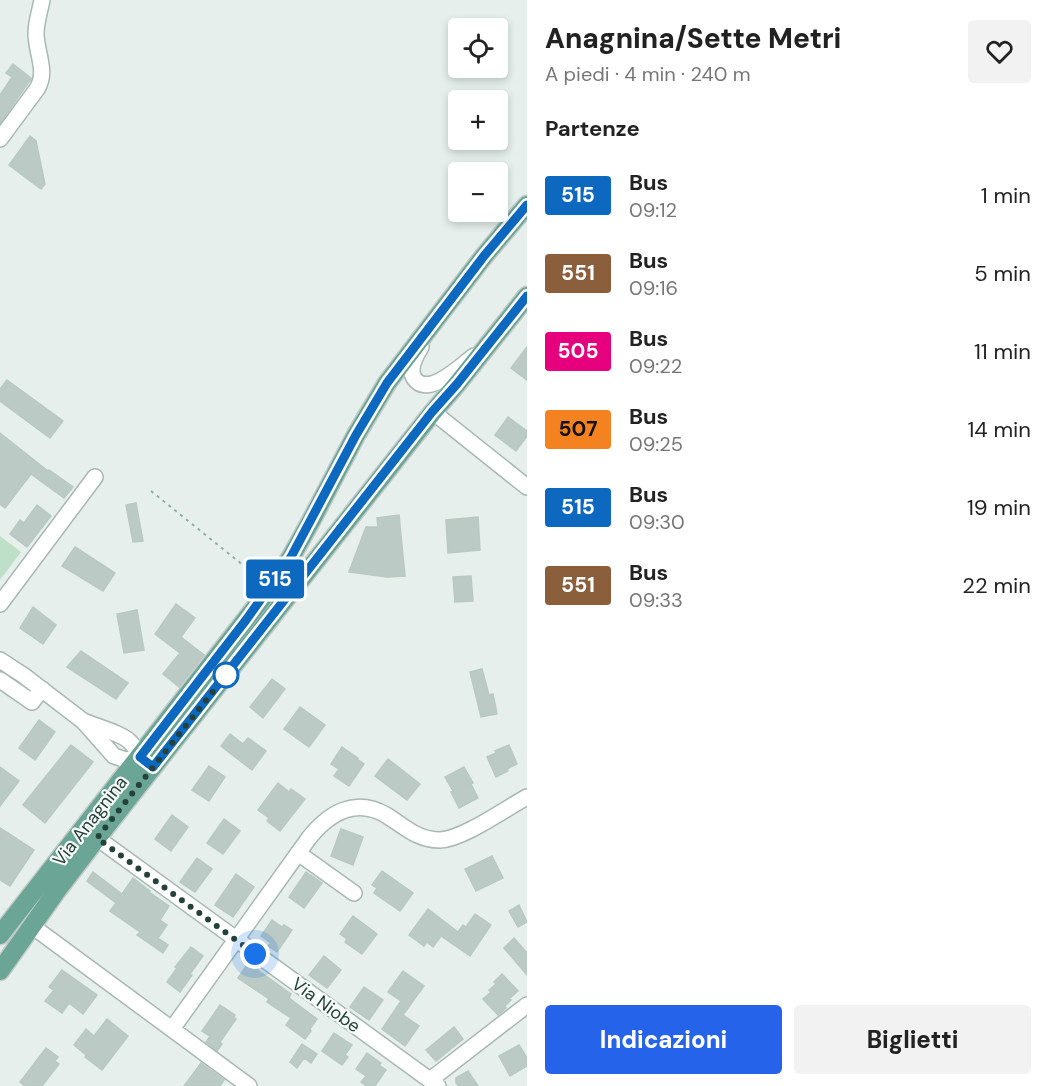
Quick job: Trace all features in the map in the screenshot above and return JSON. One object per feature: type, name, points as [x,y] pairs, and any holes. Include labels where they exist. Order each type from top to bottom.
[{"type":"main road","name":"Via Anagnina","points":[[0,971],[97,838],[146,762],[301,540],[379,396],[454,294],[527,205]]},
{"type":"main road","name":"Via Anagnina","points":[[0,936],[146,762],[527,296]]},
{"type":"street","points":[[0,139],[41,82],[42,74],[36,36],[42,0]]},
{"type":"street","points":[[454,294],[417,353],[412,370],[413,377],[424,384],[437,382],[486,348]]},
{"type":"street","points":[[432,412],[525,481]]},
{"type":"street","points":[[0,604],[95,477]]},
{"type":"street","points":[[1,663],[42,689],[83,721],[114,756],[146,762]]},
{"type":"street","points":[[0,680],[32,702],[42,689]]},
{"type":"street","points":[[172,1029],[312,834],[333,815],[348,808],[361,807],[376,810],[420,837],[437,840],[461,835],[527,797]]},
{"type":"street","name":"Via Niobe","points":[[97,838],[434,1083]]},
{"type":"street","points":[[298,853],[354,893]]},
{"type":"street","points":[[32,926],[249,1086]]},
{"type":"street","points":[[434,1083],[527,1005]]},
{"type":"path","points":[[151,491],[270,587]]},
{"type":"green space","points":[[0,536],[21,552],[0,580]]},
{"type":"building","points":[[13,64],[31,79],[0,123],[0,95],[12,77],[6,73]]},
{"type":"building","points":[[30,136],[36,141],[45,184],[41,189],[9,165]]},
{"type":"building","points":[[527,347],[527,380],[511,368]]},
{"type":"building","points":[[7,380],[63,421],[50,438],[0,401],[0,389]]},
{"type":"building","points":[[508,417],[527,431],[527,436],[516,451],[495,435]]},
{"type":"building","points":[[0,433],[48,471],[73,487],[64,498],[31,474],[5,508],[0,504]]},
{"type":"building","points":[[136,503],[143,541],[133,542],[126,505]]},
{"type":"building","points":[[37,505],[51,516],[27,547],[10,534],[20,520],[24,523]]},
{"type":"building","points":[[399,515],[405,576],[387,577],[349,572],[366,527],[378,527],[377,518]]},
{"type":"building","points":[[478,517],[480,550],[448,553],[446,520]]},
{"type":"building","points":[[75,547],[115,573],[103,591],[62,566]]},
{"type":"building","points":[[471,576],[473,601],[455,602],[453,577]]},
{"type":"building","points":[[176,604],[195,618],[181,637],[204,655],[179,687],[163,674],[180,653],[155,634]]},
{"type":"building","points":[[33,607],[56,625],[43,644],[20,628]]},
{"type":"building","points":[[137,610],[144,650],[124,653],[117,614]]},
{"type":"building","points":[[81,651],[128,683],[116,699],[67,667]]},
{"type":"building","points":[[482,669],[489,695],[493,694],[497,714],[481,717],[470,672]]},
{"type":"building","points":[[272,679],[285,689],[263,718],[250,707]]},
{"type":"building","points":[[300,707],[325,725],[309,747],[284,729]]},
{"type":"building","points":[[39,720],[55,732],[35,760],[19,748]]},
{"type":"building","points":[[230,734],[243,744],[248,738],[266,751],[252,770],[221,746]]},
{"type":"building","points":[[71,745],[93,762],[45,823],[23,805]]},
{"type":"building","points":[[509,745],[517,764],[496,777],[487,757]]},
{"type":"building","points":[[342,747],[364,764],[349,786],[334,776],[339,769],[331,764]]},
{"type":"building","points":[[388,759],[420,784],[407,800],[375,776]]},
{"type":"building","points":[[209,766],[225,777],[209,801],[192,790]]},
{"type":"building","points":[[0,767],[19,781],[0,806]]},
{"type":"building","points":[[464,767],[478,798],[459,808],[445,777]]},
{"type":"building","points":[[278,783],[289,792],[291,789],[305,799],[280,831],[267,821],[269,818],[258,810]]},
{"type":"building","points":[[172,815],[188,827],[171,851],[155,839]]},
{"type":"building","points":[[224,819],[240,831],[223,854],[207,843]]},
{"type":"building","points":[[0,828],[34,850],[10,886],[0,880]]},
{"type":"building","points":[[341,829],[363,837],[353,865],[331,856]]},
{"type":"building","points":[[492,856],[503,878],[476,891],[465,869]]},
{"type":"building","points":[[197,858],[212,869],[195,892],[180,882]]},
{"type":"building","points":[[382,871],[413,893],[400,911],[374,893],[377,888],[372,885]]},
{"type":"building","points":[[93,872],[122,894],[133,878],[169,906],[160,920],[167,925],[158,938],[168,945],[163,953],[137,935],[140,932],[110,911],[116,903],[87,881]]},
{"type":"building","points":[[306,872],[322,883],[304,908],[289,897]]},
{"type":"building","points":[[236,874],[254,887],[233,917],[215,905]]},
{"type":"building","points":[[519,905],[527,922],[518,927],[509,911]]},
{"type":"building","points":[[428,909],[458,932],[463,925],[466,927],[475,914],[491,925],[470,956],[441,936],[433,947],[427,942],[424,946],[409,935]]},
{"type":"building","points":[[353,916],[377,934],[362,954],[345,942],[347,939],[340,934]]},
{"type":"building","points":[[272,920],[292,930],[277,952],[268,946],[271,943],[261,936]]},
{"type":"building","points":[[514,938],[527,953],[527,975],[504,948]]},
{"type":"building","points":[[191,947],[203,956],[180,992],[167,982],[177,968],[175,967]]},
{"type":"building","points":[[324,956],[341,970],[327,988],[309,975]]},
{"type":"building","points":[[248,963],[291,994],[289,998],[317,1019],[305,1039],[286,1025],[291,1018],[267,1002],[269,999],[238,978]]},
{"type":"building","points":[[62,970],[97,995],[83,1014],[69,1003],[62,1013],[45,1001],[54,990],[49,987]]},
{"type":"building","points":[[403,971],[424,986],[403,1015],[419,1026],[405,1046],[382,1029],[401,1001],[388,992]]},
{"type":"building","points":[[502,974],[518,991],[498,1015],[483,999],[491,992],[489,990]]},
{"type":"building","points":[[364,987],[383,1000],[369,1020],[350,1007]]},
{"type":"building","points":[[220,1005],[235,1015],[236,1019],[220,1042],[222,1044],[217,1051],[206,1042],[210,1036],[202,1031]]},
{"type":"building","points":[[107,1019],[128,1036],[102,1070],[74,1045],[86,1029],[94,1036]]},
{"type":"building","points":[[454,1027],[463,1039],[436,1061],[426,1050]]},
{"type":"building","points":[[334,1033],[352,1045],[342,1065],[322,1051]]},
{"type":"building","points":[[302,1044],[317,1054],[311,1063],[304,1058],[297,1068],[290,1062]]},
{"type":"building","points":[[519,1045],[527,1058],[527,1066],[510,1076],[499,1056]]},
{"type":"building","points":[[46,1048],[58,1057],[55,1061],[59,1064],[42,1086],[25,1086],[20,1082]]},
{"type":"building","points":[[367,1053],[381,1063],[379,1065],[386,1070],[375,1086],[367,1086],[361,1082],[366,1076],[356,1069]]},
{"type":"building","points":[[201,1063],[224,1080],[220,1086],[184,1086]]},
{"type":"building","points":[[468,1071],[478,1086],[459,1086],[456,1083],[456,1078]]},
{"type":"bus line","name":"515","points":[[527,205],[484,256],[387,383],[364,419],[291,557],[246,620],[140,757],[153,767],[432,412],[527,296]]},
{"type":"route","points":[[226,675],[97,838],[255,954]]}]
